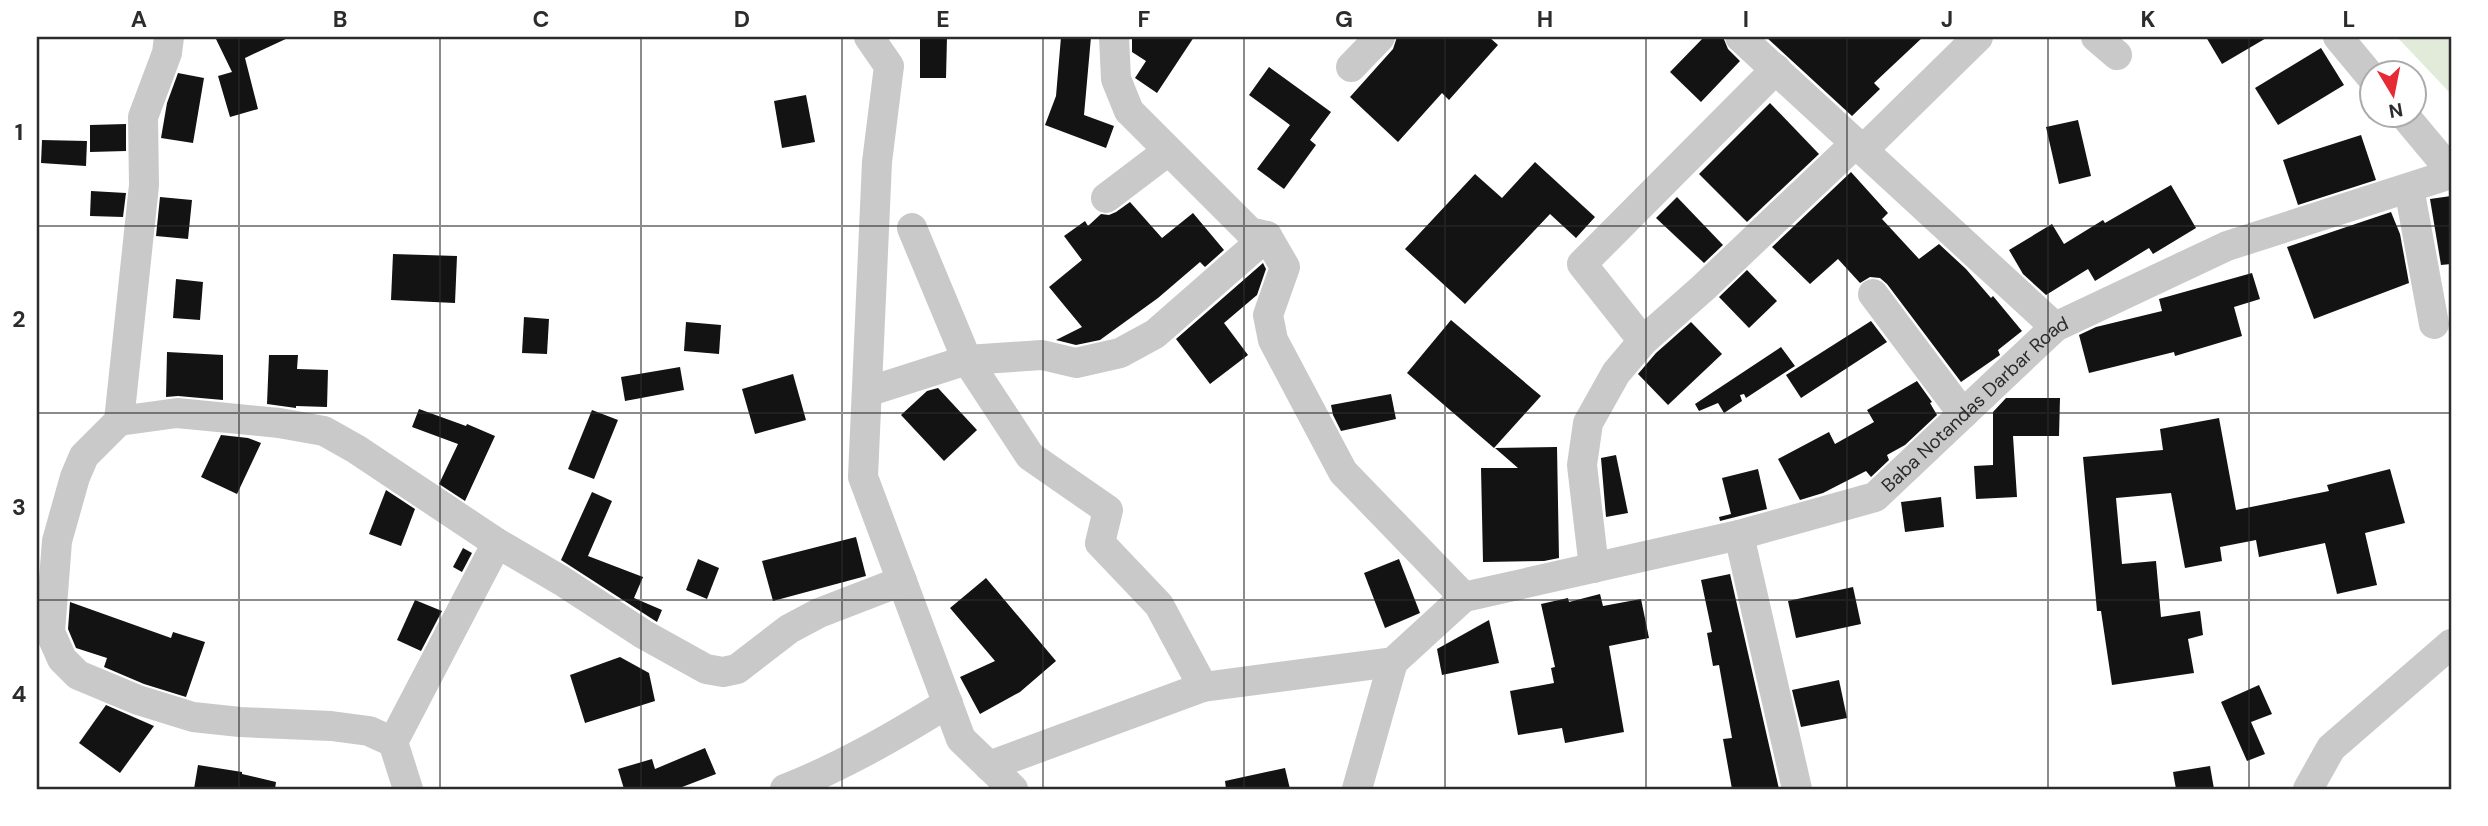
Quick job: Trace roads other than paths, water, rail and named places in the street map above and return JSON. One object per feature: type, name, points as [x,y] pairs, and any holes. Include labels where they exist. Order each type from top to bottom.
[{"type":"street","points":[[119,421],[144,184],[143,117],[167,52],[169,37]]},
{"type":"street","points":[[869,37],[889,66],[877,162],[863,477],[961,739],[1013,789]]},
{"type":"street","points":[[1114,37],[1116,79],[1129,111],[1250,232],[1267,236],[1285,267],[1268,315],[1273,340],[1343,472],[1464,597]]},
{"type":"street","points":[[1351,67],[1380,37]]},
{"type":"street","points":[[1741,37],[2055,327]]},
{"type":"street","points":[[1594,568],[1582,465],[1588,423],[1616,373],[1643,341],[1978,37]]},
{"type":"street","points":[[2338,37],[2358,61]]},
{"type":"street","points":[[1643,341],[1582,264],[1776,69]]},
{"type":"street","points":[[2416,130],[2451,173]]},
{"type":"street","points":[[1106,198],[1168,151]]},
{"type":"street","name":"Baba Notandas Darbar Road","points":[[1392,662],[1464,597],[1739,535],[1875,497],[2055,327],[2227,246],[2451,173]]},
{"type":"street","points":[[2409,188],[2434,324]]},
{"type":"street","points":[[912,228],[967,360],[1030,456],[1108,510],[1100,543],[1159,605],[1203,687]]},
{"type":"street","points":[[867,392],[967,360],[1042,355],[1076,363],[1120,353],[1155,334],[1267,236]]},
{"type":"street","points":[[1874,294],[1963,414]]},
{"type":"street","points":[[393,742],[369,731],[331,726],[194,717],[98,685],[78,675],[62,659],[50,632],[57,541],[75,477],[84,456],[119,421],[177,413],[279,423],[324,431],[643,634],[706,669],[723,673],[737,669],[789,629],[819,612],[902,581]]},
{"type":"street","points":[[1739,535],[1797,789]]},
{"type":"street","points":[[408,789],[393,742],[497,543]]},
{"type":"street","points":[[2306,789],[2331,748],[2451,643]]},
{"type":"street","points":[[989,766],[1203,687],[1392,662],[1357,789]]},
{"type":"street","points":[[785,789],[832,770],[948,703]]}]
